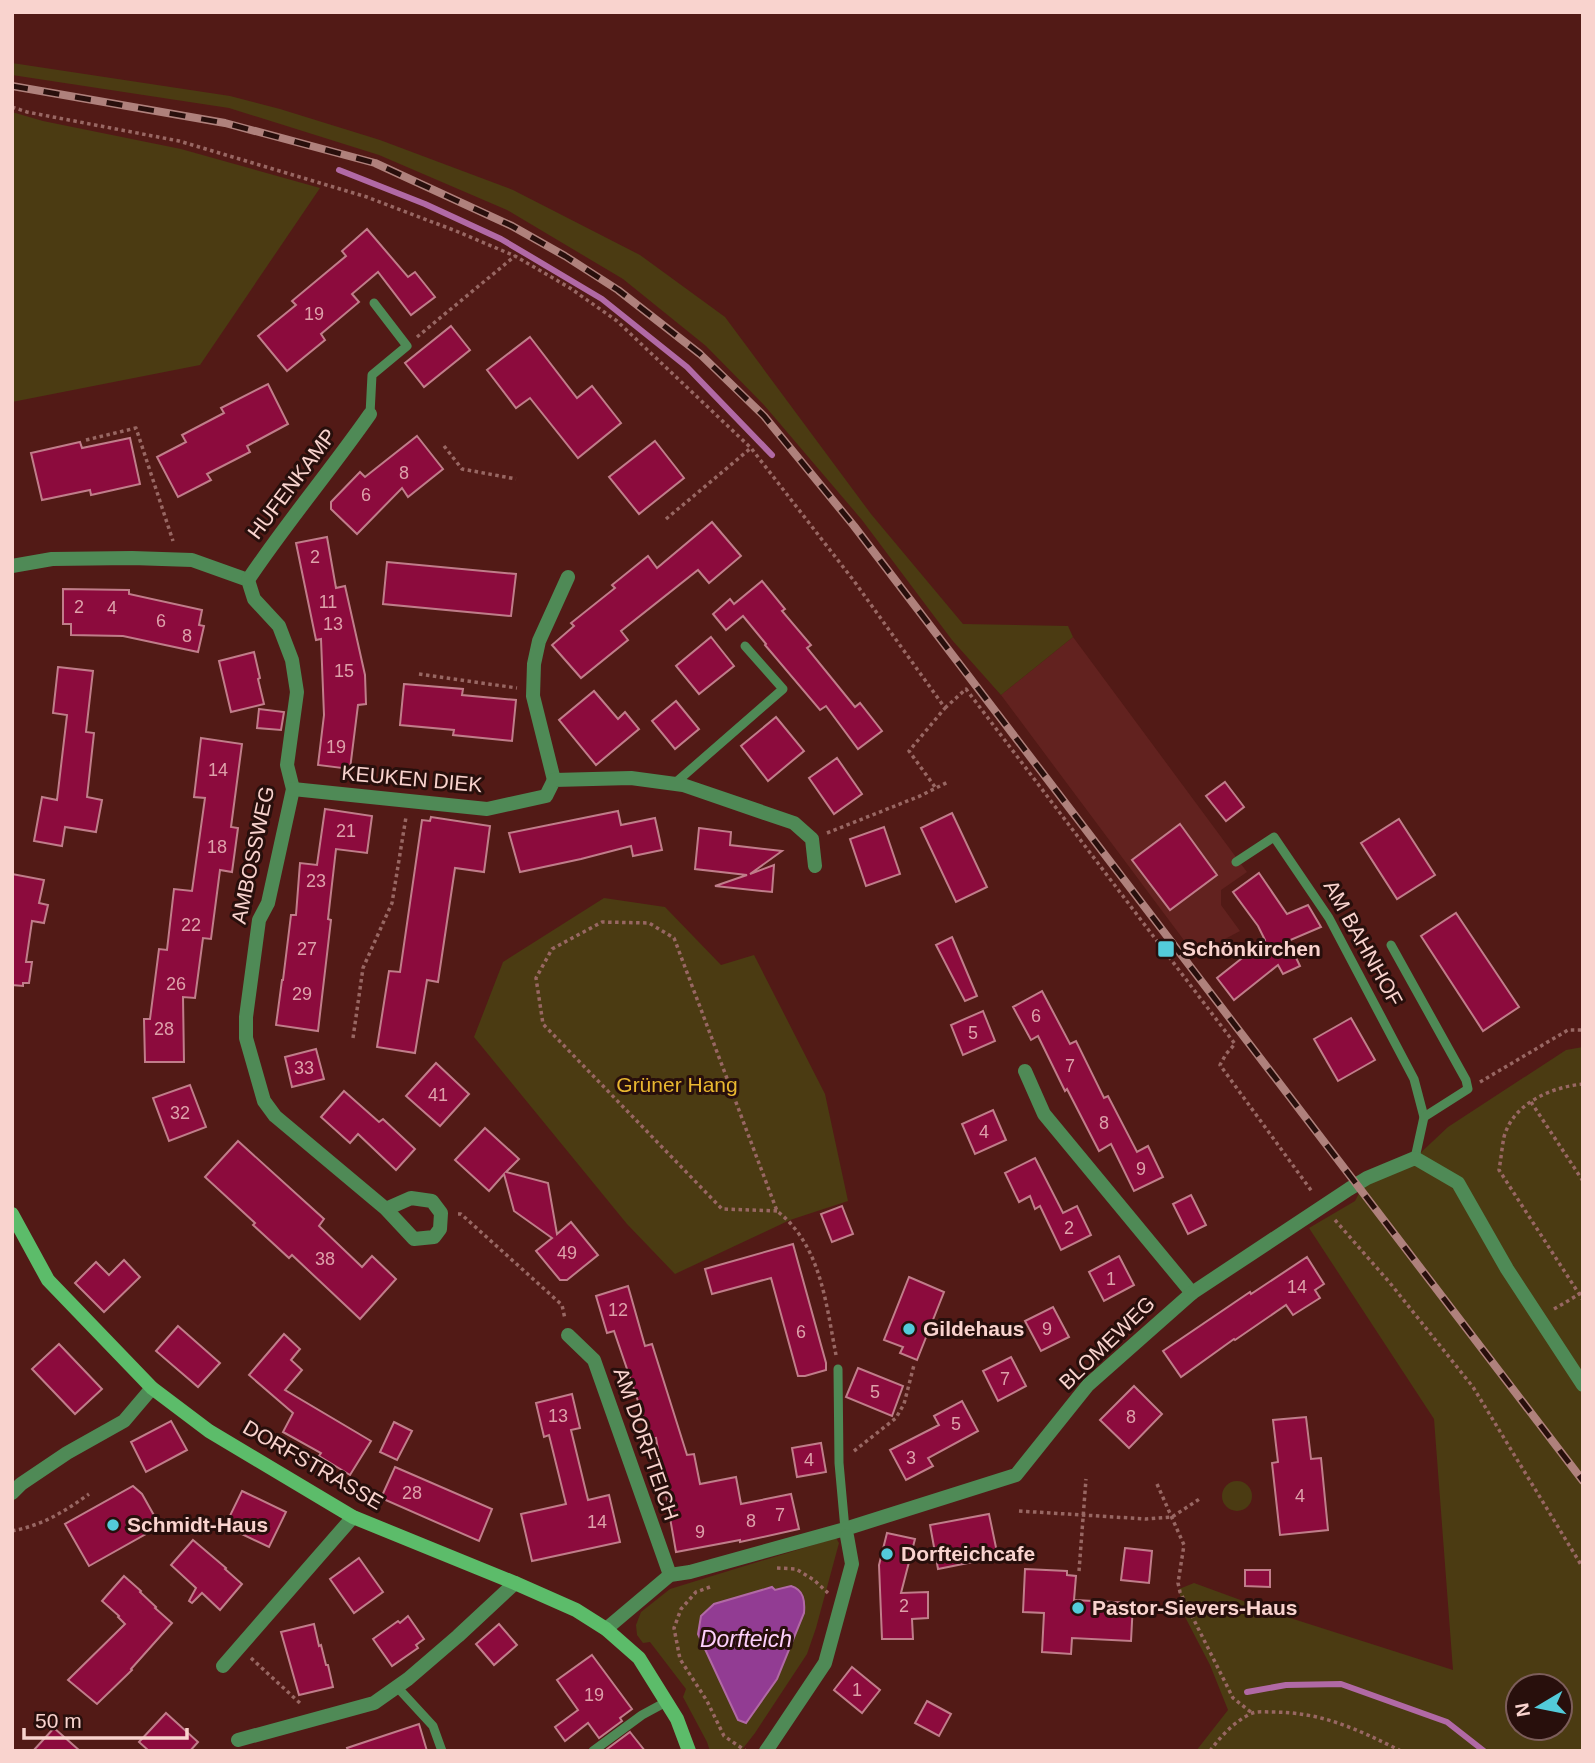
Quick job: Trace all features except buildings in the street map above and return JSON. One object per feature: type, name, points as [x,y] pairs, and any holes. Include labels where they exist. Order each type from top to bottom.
[{"type":"street","name":"HUFENKAMP","points":[[248,580],[370,414]]},
{"type":"street","points":[[12,566],[52,559],[192,560],[248,580]]},
{"type":"street","points":[[568,578],[539,640],[534,664],[533,696],[554,780],[631,778],[683,785],[794,823],[812,839],[815,866]]},
{"type":"street","name":"AMBOSSWEG","points":[[248,580],[254,599],[279,626],[292,660],[297,692],[287,765],[293,789],[268,903],[259,920],[246,1017],[246,1038],[264,1101],[275,1116],[386,1209],[414,1239],[435,1237],[440,1229],[441,1213]]},
{"type":"street","name":"KEUKEN DIEK","points":[[293,789],[487,808],[546,796],[554,780]]},
{"type":"street","points":[[1025,1071],[1044,1114],[1192,1293]]},
{"type":"street","points":[[1415,1158],[1458,1183],[1507,1269],[1583,1385]]},
{"type":"street","name":"BLOMEWEG","points":[[846,1532],[1016,1475],[1088,1385],[1192,1293],[1367,1178],[1415,1158]]},
{"type":"street","points":[[386,1209],[411,1198],[432,1200],[441,1213]]},
{"type":"street","name":"DORFSTRASSE","points":[[12,1214],[48,1280],[152,1388],[209,1430],[353,1517],[576,1610],[606,1629],[639,1658],[677,1719],[689,1751]]},
{"type":"street","name":"AM DORFTEICH","points":[[568,1335],[594,1360],[670,1575]]},
{"type":"street","points":[[12,1493],[67,1452],[124,1421],[152,1388]]},
{"type":"street","points":[[223,1666],[353,1517]]},
{"type":"street","points":[[606,1629],[670,1575],[846,1532],[852,1564],[825,1663],[766,1751]]},
{"type":"street","points":[[238,1740],[374,1703],[398,1688],[515,1583]]},
{"type":"lane","points":[[370,414],[372,375],[407,346],[373,303]]},
{"type":"lane","points":[[674,784],[783,689],[745,646]]},
{"type":"lane","name":"AM BAHNHOF","points":[[1236,862],[1274,837],[1329,918],[1414,1079],[1424,1117],[1415,1158]]},
{"type":"lane","name":"AM BAHNHOF","points":[[1391,945],[1466,1080],[1468,1089]]},
{"type":"lane","points":[[1424,1117],[1468,1089]]},
{"type":"lane","points":[[838,1369],[839,1463],[846,1532]]},
{"type":"lane","points":[[398,1688],[433,1726],[442,1751]]},
{"type":"lane","points":[[593,1751],[642,1714],[666,1702]]},
{"type":"path","points":[[12,107],[179,141],[367,197],[515,256],[570,288],[617,321],[751,448],[854,581],[944,708]]},
{"type":"path","points":[[407,346],[515,256]]},
{"type":"path","points":[[86,440],[136,428],[179,560]]},
{"type":"path","points":[[444,446],[462,469],[516,479]]},
{"type":"path","points":[[666,519],[751,448]]},
{"type":"path","points":[[419,674],[533,690]]},
{"type":"path","points":[[935,788],[909,751],[944,708],[966,689],[1235,1044],[1220,1065],[1323,1206],[1390,1283],[1473,1387],[1583,1568]]},
{"type":"path","points":[[812,839],[948,782]]},
{"type":"path","points":[[353,1038],[363,968],[392,902],[408,801]]},
{"type":"path","points":[[778,1211],[722,1209],[543,1024],[536,978],[552,949],[602,922],[649,923],[674,937],[778,1211],[790,1220],[807,1244],[821,1276],[838,1369]]},
{"type":"path","points":[[1468,1089],[1568,1030],[1583,1030]]},
{"type":"path","points":[[1583,1084],[1565,1086],[1542,1096],[1517,1112],[1505,1134],[1499,1170],[1581,1293],[1583,1300]]},
{"type":"path","points":[[1531,1102],[1583,1181]]},
{"type":"path","points":[[441,1213],[460,1214],[562,1306]]},
{"type":"path","points":[[1535,1314],[1557,1308],[1581,1293]]},
{"type":"path","points":[[839,1463],[896,1418],[904,1404],[914,1364]]},
{"type":"path","points":[[1079,1571],[1086,1479]]},
{"type":"path","points":[[1157,1484],[1184,1545],[1178,1583],[1180,1592],[1233,1698],[1252,1713]]},
{"type":"path","points":[[12,1531],[29,1528],[59,1515],[89,1494]]},
{"type":"path","points":[[1019,1511],[1146,1519],[1172,1517],[1201,1498]]},
{"type":"path","points":[[768,1568],[796,1569],[814,1580],[841,1605]]},
{"type":"path","points":[[714,1585],[696,1592],[681,1609],[674,1628],[676,1639],[680,1659],[707,1700],[724,1736],[746,1751]]},
{"type":"path","points":[[240,1647],[316,1718]]},
{"type":"path","points":[[1210,1751],[1223,1734],[1252,1713],[1294,1712],[1324,1717],[1401,1751]]},
{"type":"shaded area","points":[[1073,637],[1247,872],[1221,890],[1221,905],[1240,931],[1195,955],[1001,695]]},
{"type":"green space","points":[[12,63],[230,96],[280,109],[380,140],[513,190],[640,255],[725,317],[871,514],[963,624],[1068,626],[1073,637],[1001,695],[952,640],[862,520],[764,405],[706,346],[623,279],[507,210],[379,155],[229,108],[12,75]]},
{"type":"green space","points":[[12,112],[43,121],[181,149],[320,188],[200,365],[12,402]]},
{"type":"green space","name":"Grüner Hang","points":[[604,898],[665,907],[721,965],[754,955],[825,1094],[848,1201],[790,1220],[675,1274],[627,1224],[474,1037],[503,962]]},
{"type":"green space","points":[[1583,1047],[1583,1751],[1196,1751],[1228,1710],[1210,1665],[1183,1613],[1179,1589],[1194,1583],[1284,1616],[1453,1670],[1434,1419],[1309,1228],[1355,1201],[1367,1178],[1415,1158],[1448,1127],[1566,1050]]},
{"type":"green space","points":[[1237,1481],[1248,1485],[1252,1496],[1248,1507],[1237,1511],[1226,1507],[1222,1496],[1226,1485]]},
{"type":"green space","points":[[836,1538],[839,1543],[807,1654],[741,1751],[710,1751],[683,1697],[686,1689],[650,1642],[643,1643],[637,1635],[636,1625],[641,1612],[670,1589]]},
{"type":"water","name":"Dorfteich","points":[[791,1586],[803,1596],[804,1613],[777,1679],[746,1723],[738,1720],[698,1634],[701,1616],[714,1604],[772,1587],[775,1590]]},
{"type":"waterway","points":[[339,170],[425,204],[501,239],[602,299],[687,367],[772,455]]},
{"type":"waterway","points":[[1247,1692],[1286,1685],[1341,1684],[1447,1722],[1484,1751]]},
{"type":"railway","points":[[12,86],[225,123],[375,163],[512,226],[565,256],[618,290],[700,354],[764,416],[854,526],[1583,1481]]},
{"type":"place","name":"Schönkirchen","points":[[1166,949]]},
{"type":"place","name":"Gildehaus","points":[[909,1329]]},
{"type":"place","name":"Schmidt-Haus","points":[[113,1525]]},
{"type":"place","name":"Dorfteichcafe","points":[[887,1554]]},
{"type":"place","name":"Pastor-Sievers-Haus","points":[[1078,1608]]}]
